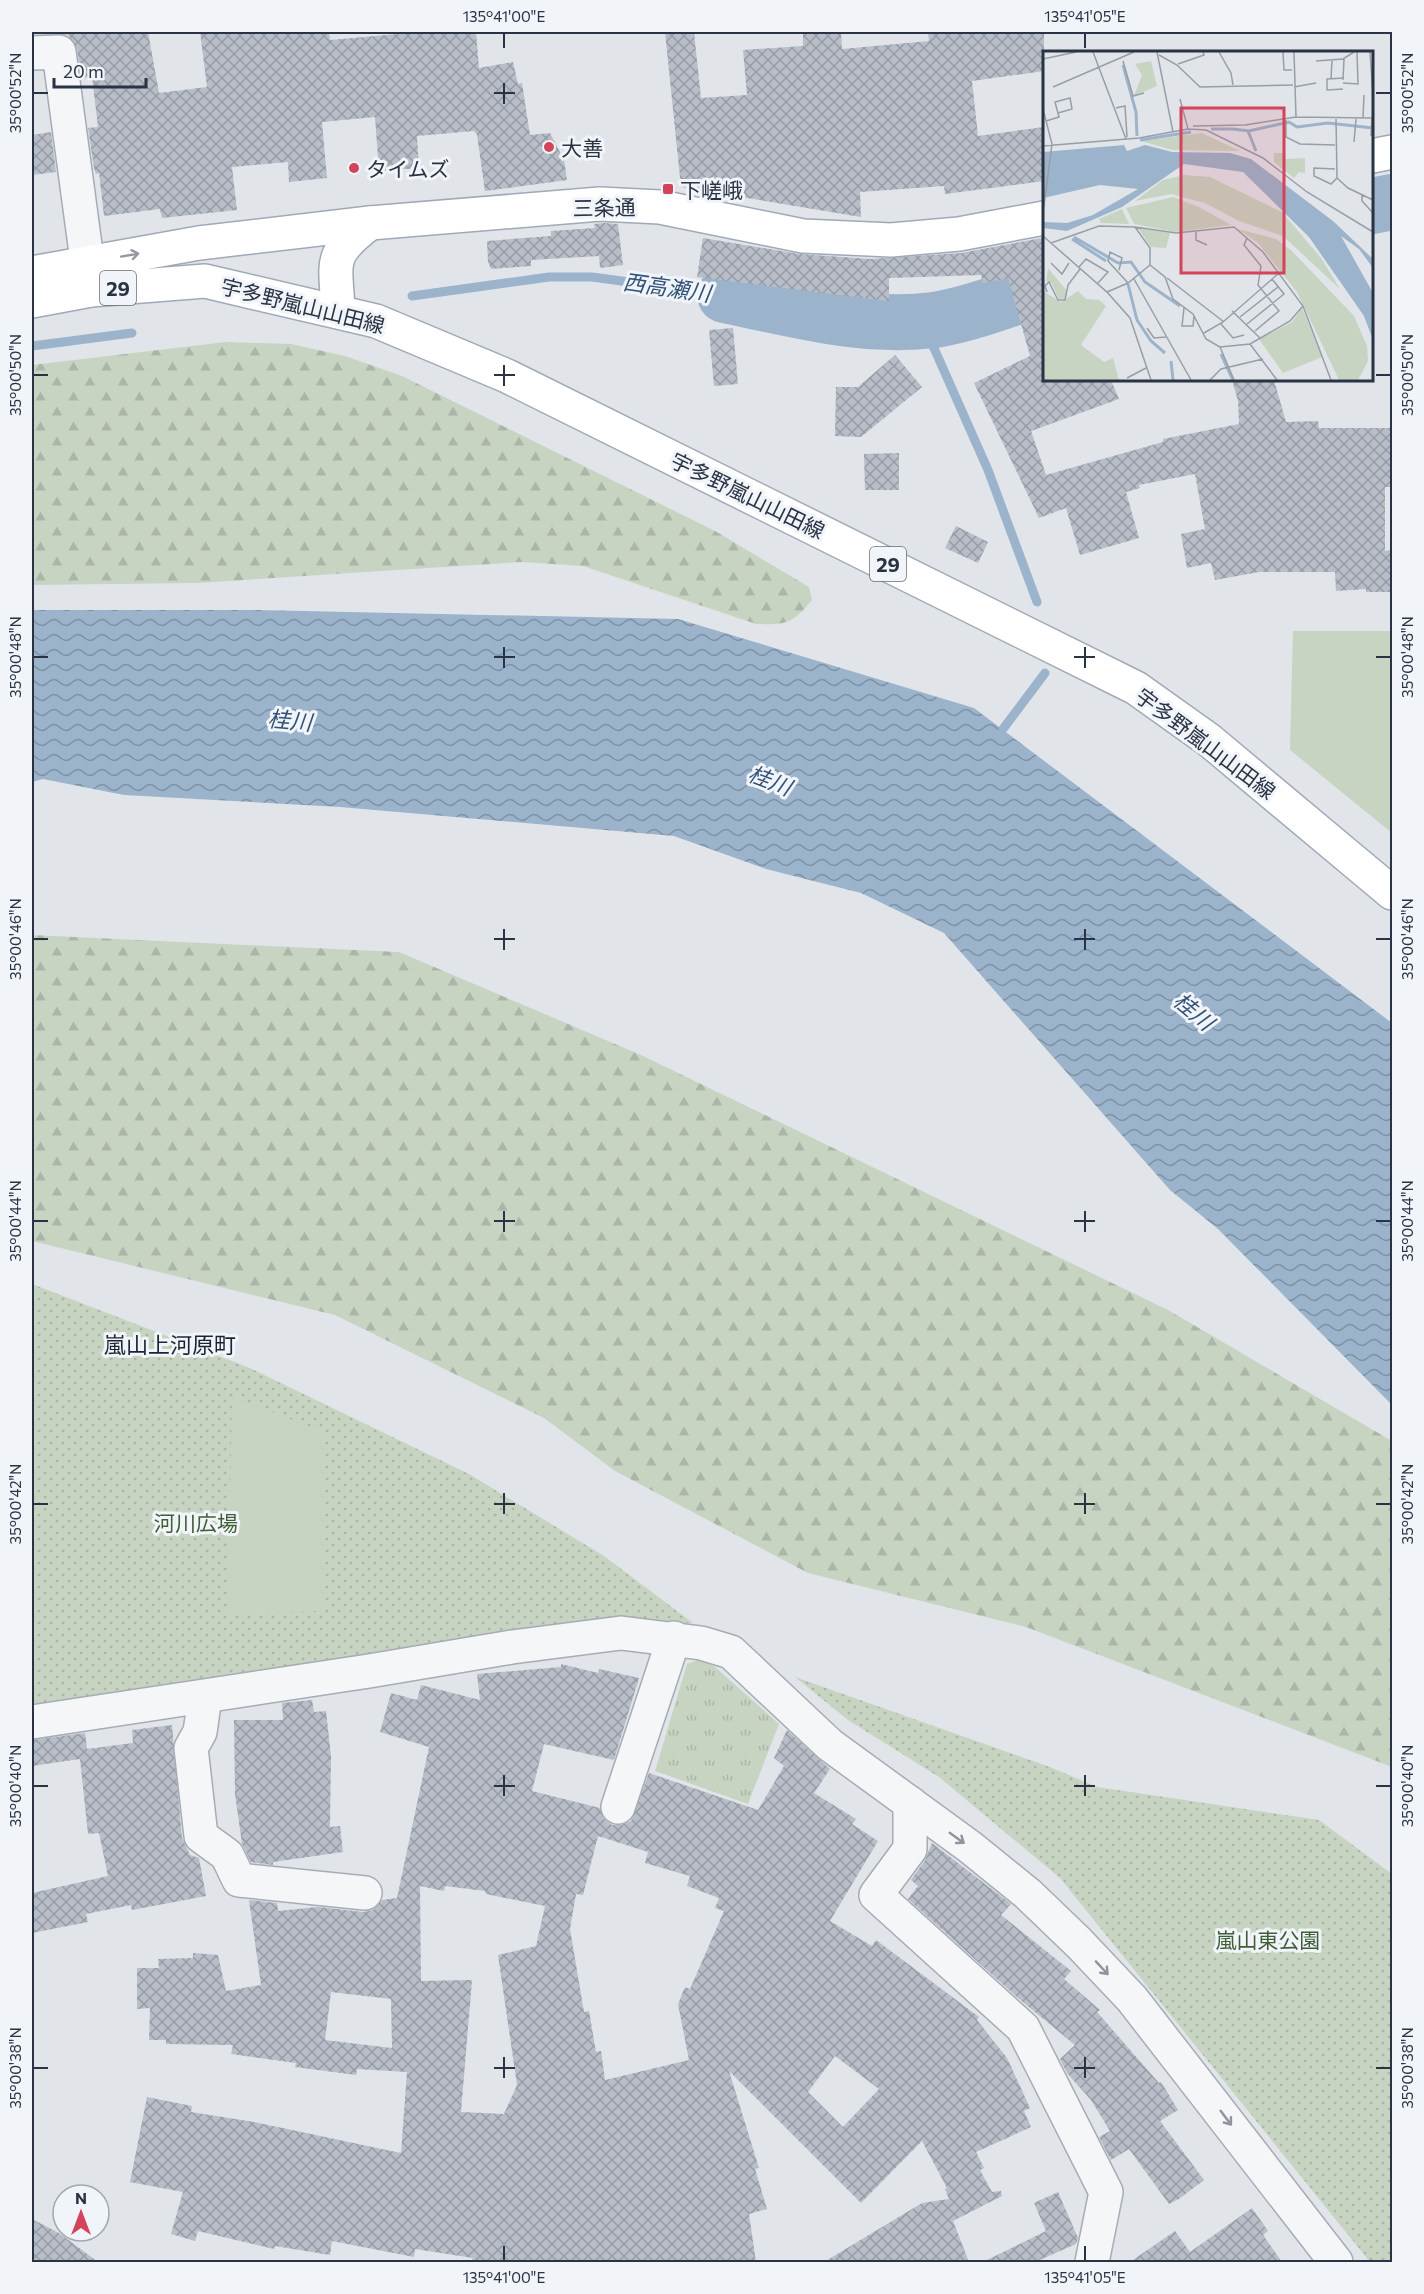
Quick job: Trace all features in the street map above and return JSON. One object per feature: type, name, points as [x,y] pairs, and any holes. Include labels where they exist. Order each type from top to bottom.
[{"type":"main road","points":[[1373,156],[1392,152]]},
{"type":"main road","name":"三条通","points":[[370,223],[600,204],[660,207],[803,236],[891,240],[959,234],[1043,218]]},
{"type":"main road","points":[[32,273],[89,276],[199,243],[370,223]]},
{"type":"main road","points":[[205,281],[226,265],[290,244],[370,223]]},
{"type":"main road","points":[[338,311],[336,256],[349,240],[370,223]]},
{"type":"main road","name":"宇多野嵐山山田線","points":[[32,301],[89,276],[205,281],[376,321],[507,376],[1136,688],[1209,740],[1392,893]]},
{"type":"street","points":[[32,53],[59,52],[89,276]]},
{"type":"street","points":[[32,1722],[206,1697],[512,1647],[621,1633],[701,1642],[731,1652],[830,1744],[970,1847],[1028,1894],[1094,1959],[1132,2000],[1189,2071],[1336,2262]]},
{"type":"street","points":[[618,1807],[674,1638]]},
{"type":"street","points":[[206,1697],[201,1732],[191,1748],[201,1836],[227,1855],[239,1880],[365,1893]]},
{"type":"street","points":[[910,1803],[910,1849],[876,1895],[1023,2028],[1106,2192],[1092,2262]]},
{"type":"green space","points":[[226,342],[291,344],[345,356],[402,376],[715,531],[809,587],[812,600],[799,614],[788,621],[756,624],[583,566],[521,562],[197,583],[32,585],[32,365]]},
{"type":"green space","points":[[1293,631],[1392,631],[1392,833],[1290,750]]},
{"type":"green space","points":[[32,935],[399,952],[641,1055],[1168,1310],[1392,1441],[1392,1767],[1026,1627],[808,1573],[615,1471],[544,1418],[335,1315],[32,1241]]},
{"type":"green space","name":"河川広場","points":[[32,1284],[250,1368],[469,1474],[604,1556],[693,1623],[637,1622],[32,1710]]},
{"type":"green space","points":[[232,1397],[322,1431],[322,1611],[228,1613]]},
{"type":"green space","points":[[698,1660],[714,1666],[779,1724],[748,1804],[655,1771],[687,1664]]},
{"type":"green space","name":"嵐山東公園","points":[[795,1677],[1050,1767],[1097,1787],[1319,1820],[1392,1874],[1392,2262],[1370,2262],[1060,1878],[939,1777],[848,1720]]},
{"type":"water","name":"桂川","points":[[32,610],[257,610],[678,619],[974,708],[1392,1023],[1392,1405],[1218,1229],[1170,1190],[944,933],[861,893],[766,869],[674,836],[340,807],[124,795],[43,779],[32,782]]},
{"type":"building","points":[[32,32],[148,32],[159,93],[207,87],[200,32],[329,32],[330,40],[398,34],[397,32],[476,32],[479,68],[513,62],[518,84],[522,83],[530,135],[550,133],[564,160],[567,180],[485,191],[477,135],[474,131],[417,136],[419,168],[379,171],[375,117],[322,122],[327,178],[289,182],[288,162],[232,167],[237,210],[162,218],[160,209],[104,216],[99,173],[96,174],[94,168],[88,128],[98,127],[92,77],[81,78],[77,49],[68,35],[32,34]]},
{"type":"building","points":[[665,32],[694,32],[701,98],[747,95],[743,50],[803,46],[803,34],[841,32],[842,49],[929,41],[928,32],[1044,32],[1043,71],[972,81],[978,136],[1043,127],[1043,181],[945,194],[944,186],[860,192],[861,217],[681,187]]},
{"type":"building","points":[[51,132],[56,172],[32,175],[32,135]]},
{"type":"building","points":[[594,224],[618,224],[623,265],[600,268],[599,256],[531,260],[531,266],[491,269],[488,262],[487,241],[551,236],[551,231],[595,228]]},
{"type":"building","points":[[703,238],[799,254],[871,259],[961,253],[1042,238],[1043,381],[1111,381],[1119,399],[1031,431],[1046,475],[1163,442],[1163,439],[1239,424],[1238,401],[1232,381],[1274,381],[1286,422],[1318,421],[1319,428],[1392,428],[1392,487],[1385,487],[1385,551],[1391,550],[1392,592],[1366,592],[1366,589],[1336,591],[1335,572],[1259,572],[1215,580],[1211,563],[1187,568],[1181,534],[1205,529],[1195,474],[1139,485],[1140,488],[1126,492],[1139,538],[1080,555],[1066,508],[1039,518],[974,383],[1030,356],[1008,278],[983,283],[981,275],[889,278],[889,301],[697,277]]},
{"type":"building","points":[[733,328],[738,384],[714,386],[709,330]]},
{"type":"building","points":[[895,355],[922,387],[861,437],[835,436],[836,387],[858,387]]},
{"type":"building","points":[[899,453],[899,490],[865,490],[864,454]]},
{"type":"building","points":[[956,526],[988,542],[978,563],[945,548]]},
{"type":"building","points":[[561,1664],[598,1673],[599,1669],[639,1678],[614,1760],[544,1744],[532,1791],[600,1808],[604,1819],[612,1825],[621,1825],[631,1821],[649,1773],[758,1810],[784,1766],[774,1758],[787,1730],[830,1769],[814,1793],[856,1819],[852,1824],[878,1841],[830,1921],[872,1946],[876,1940],[979,2017],[977,2020],[1007,2058],[1030,2108],[1024,2111],[1031,2127],[976,2152],[984,2168],[980,2170],[992,2192],[1001,2191],[1002,2196],[953,2221],[969,2262],[824,2262],[922,2203],[949,2199],[945,2189],[947,2188],[922,2141],[861,2203],[729,2071],[759,2168],[755,2169],[767,2209],[749,2214],[756,2262],[471,2262],[473,2258],[415,2249],[414,2257],[332,2241],[330,2255],[275,2246],[274,2249],[198,2231],[195,2241],[171,2234],[183,2192],[130,2182],[147,2097],[192,2106],[191,2112],[254,2122],[401,2153],[407,2072],[357,2069],[356,2075],[295,2067],[296,2063],[231,2054],[233,2045],[166,2044],[166,2040],[149,2040],[150,2008],[137,2009],[137,1968],[159,1968],[158,1959],[193,1958],[193,1953],[218,1955],[226,1991],[261,1985],[249,1900],[277,1903],[278,1911],[318,1907],[363,1912],[373,1910],[382,1900],[397,1898],[429,1747],[380,1732],[391,1693],[417,1700],[421,1685],[480,1700],[477,1674],[561,1667]],"holes":[[[598,1836],[648,1852],[645,1863],[690,1876],[687,1886],[719,1898],[715,1908],[724,1911],[690,1989],[685,1987],[678,2004],[689,2060],[605,2080],[601,2051],[596,2052],[589,2011],[584,2012],[570,1929],[576,1894],[583,1895]],[[420,1886],[444,1891],[445,1886],[485,1891],[486,1894],[545,1906],[536,1946],[498,1955],[517,2085],[504,2114],[461,2112],[472,1980],[421,1981]],[[331,1992],[391,1999],[392,2048],[325,2040]],[[835,2056],[879,2089],[843,2127],[808,2092]]]},
{"type":"building","points":[[312,1700],[314,1712],[326,1711],[331,1756],[330,1827],[340,1826],[343,1852],[273,1862],[273,1865],[251,1862],[242,1844],[235,1794],[234,1720],[283,1720],[282,1703]]},
{"type":"building","points":[[172,1725],[182,1838],[190,1855],[199,1858],[206,1896],[132,1910],[131,1905],[86,1914],[88,1922],[32,1933],[32,1893],[108,1876],[99,1833],[88,1834],[80,1759],[32,1766],[32,1740],[85,1733],[87,1749],[133,1743],[132,1730]]},
{"type":"building","points":[[932,1843],[1011,1904],[1001,1915],[1071,1971],[1064,1979],[1100,2010],[1097,2012],[1159,2083],[1161,2082],[1178,2110],[1160,2121],[1204,2180],[1179,2199],[1169,2204],[1129,2149],[1111,2160],[1099,2137],[1110,2131],[1091,2100],[1067,2073],[1060,2059],[1075,2045],[1018,1998],[908,1899],[918,1886],[911,1880],[925,1860]]},
{"type":"building","points":[[1058,2192],[1078,2238],[1076,2244],[1035,2262],[983,2262],[1046,2231],[1034,2203]]},
{"type":"building","points":[[1252,2208],[1268,2231],[1263,2235],[1282,2262],[1130,2262],[1175,2231],[1190,2252]]},
{"type":"building","points":[[32,2219],[51,2229],[51,2243],[72,2243],[98,2262],[32,2262]]},
{"type":"waterway","name":"西高瀬川","points":[[1373,206],[1392,202]]},
{"type":"waterway","name":"西高瀬川","points":[[412,296],[549,277],[592,277],[725,295]]},
{"type":"waterway","name":"西高瀬川","points":[[725,295],[828,316],[881,322],[907,322],[934,320],[962,314],[1043,287]]},
{"type":"waterway","name":"西高瀬川","points":[[922,321],[988,470],[1037,602]]},
{"type":"waterway","name":"西高瀬川","points":[[32,346],[132,333]]},
{"type":"waterway","name":"西高瀬川","points":[[1003,729],[1045,673]]},
{"type":"place","name":"大善","points":[[549,147]]},
{"type":"place","name":"タイムズ","points":[[354,168]]},
{"type":"place","name":"下嵯峨","points":[[668,189]]},
{"type":"district","name":"嵐山上河原町","points":[[170,1344]]}]
